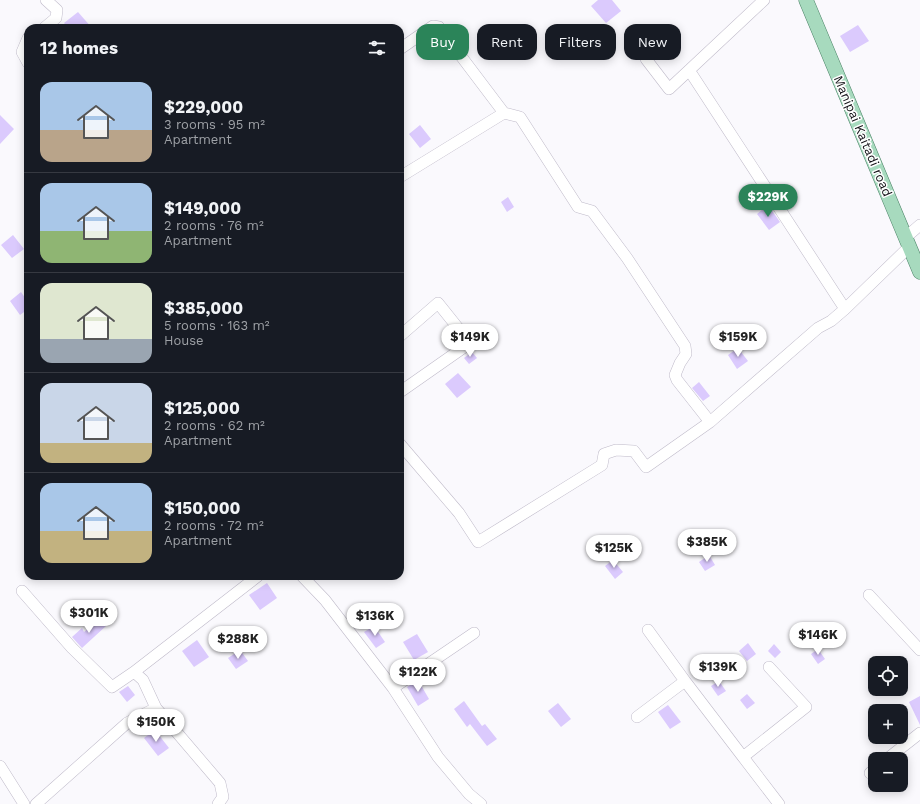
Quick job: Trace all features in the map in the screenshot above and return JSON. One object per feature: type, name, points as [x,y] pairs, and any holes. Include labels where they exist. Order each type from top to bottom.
[{"type":"main road","name":"Manipai Kaitadi road","points":[[806,0],[920,272]]},
{"type":"street","points":[[46,0],[57,10],[56,18],[49,24]]},
{"type":"street","points":[[647,60],[669,89],[764,0]]},
{"type":"street","points":[[404,46],[433,26],[439,27],[504,113],[520,117],[578,207],[592,211],[631,265],[685,346],[686,354],[675,375],[677,380],[710,422]]},
{"type":"street","points":[[689,70],[845,309]]},
{"type":"street","points":[[404,175],[504,113]]},
{"type":"street","points":[[404,449],[458,513],[478,542],[602,465],[604,454],[616,450],[634,451],[646,466],[710,422],[818,328],[845,309],[907,242],[920,225]]},
{"type":"street","points":[[404,333],[438,303],[470,343],[404,389]]},
{"type":"street","points":[[22,591],[72,648],[112,687],[134,672],[253,580]]},
{"type":"street","points":[[306,580],[325,600],[393,688],[438,757],[469,794],[481,804]]},
{"type":"street","points":[[869,595],[920,650]]},
{"type":"street","points":[[648,630],[778,804]]},
{"type":"street","points":[[393,688],[474,633]]},
{"type":"street","points":[[743,757],[806,707],[769,667]]},
{"type":"street","points":[[134,672],[143,680],[156,708],[220,783],[223,797],[218,804]]},
{"type":"street","points":[[637,717],[685,681]]},
{"type":"street","points":[[36,804],[128,723],[156,708]]},
{"type":"street","points":[[896,752],[920,733]]},
{"type":"street","points":[[0,766],[24,804]]},
{"type":"building","points":[[598,0],[612,0],[621,11],[606,23],[591,6]]},
{"type":"building","points":[[78,12],[88,24],[65,24],[64,23]]},
{"type":"building","points":[[858,25],[869,41],[850,52],[840,36]]},
{"type":"building","points":[[0,115],[14,129],[0,144]]},
{"type":"building","points":[[420,125],[431,139],[420,148],[409,134]]},
{"type":"building","points":[[508,197],[514,207],[507,212],[501,202]]},
{"type":"building","points":[[768,205],[780,222],[769,230],[757,214]]},
{"type":"building","points":[[13,235],[24,249],[12,258],[1,245]]},
{"type":"building","points":[[21,292],[24,296],[24,312],[20,315],[10,301]]},
{"type":"building","points":[[738,348],[748,361],[737,369],[728,355]]},
{"type":"building","points":[[472,352],[477,358],[469,364],[464,358]]},
{"type":"building","points":[[458,373],[471,387],[457,398],[445,384]]},
{"type":"building","points":[[699,382],[710,396],[703,401],[692,388]]},
{"type":"building","points":[[709,555],[715,565],[705,571],[699,562]]},
{"type":"building","points":[[613,560],[623,572],[615,579],[605,566]]},
{"type":"building","points":[[267,583],[277,598],[260,610],[249,595]]},
{"type":"building","points":[[100,619],[106,626],[82,648],[72,637],[82,628],[84,632]]},
{"type":"building","points":[[374,626],[385,642],[376,648],[364,632]]},
{"type":"building","points":[[417,634],[428,652],[414,660],[403,642]]},
{"type":"building","points":[[197,640],[209,657],[194,667],[182,651]]},
{"type":"building","points":[[748,643],[756,654],[747,661],[739,651]]},
{"type":"building","points":[[774,644],[781,652],[775,658],[768,651]]},
{"type":"building","points":[[818,649],[825,659],[818,664],[811,654]]},
{"type":"building","points":[[240,650],[248,661],[236,669],[228,658]]},
{"type":"building","points":[[418,680],[429,699],[418,706],[407,687]]},
{"type":"building","points":[[719,681],[726,691],[718,696],[711,686]]},
{"type":"building","points":[[128,686],[135,695],[127,702],[119,692]]},
{"type":"building","points":[[747,694],[755,703],[747,709],[740,700]]},
{"type":"building","points":[[920,696],[920,725],[909,702]]},
{"type":"building","points":[[464,701],[482,726],[485,724],[497,739],[487,746],[470,724],[467,727],[454,709]]},
{"type":"building","points":[[558,703],[571,719],[561,727],[548,711]]},
{"type":"building","points":[[668,705],[681,722],[670,729],[658,712]]},
{"type":"building","points":[[155,730],[169,748],[158,756],[144,738]]}]
